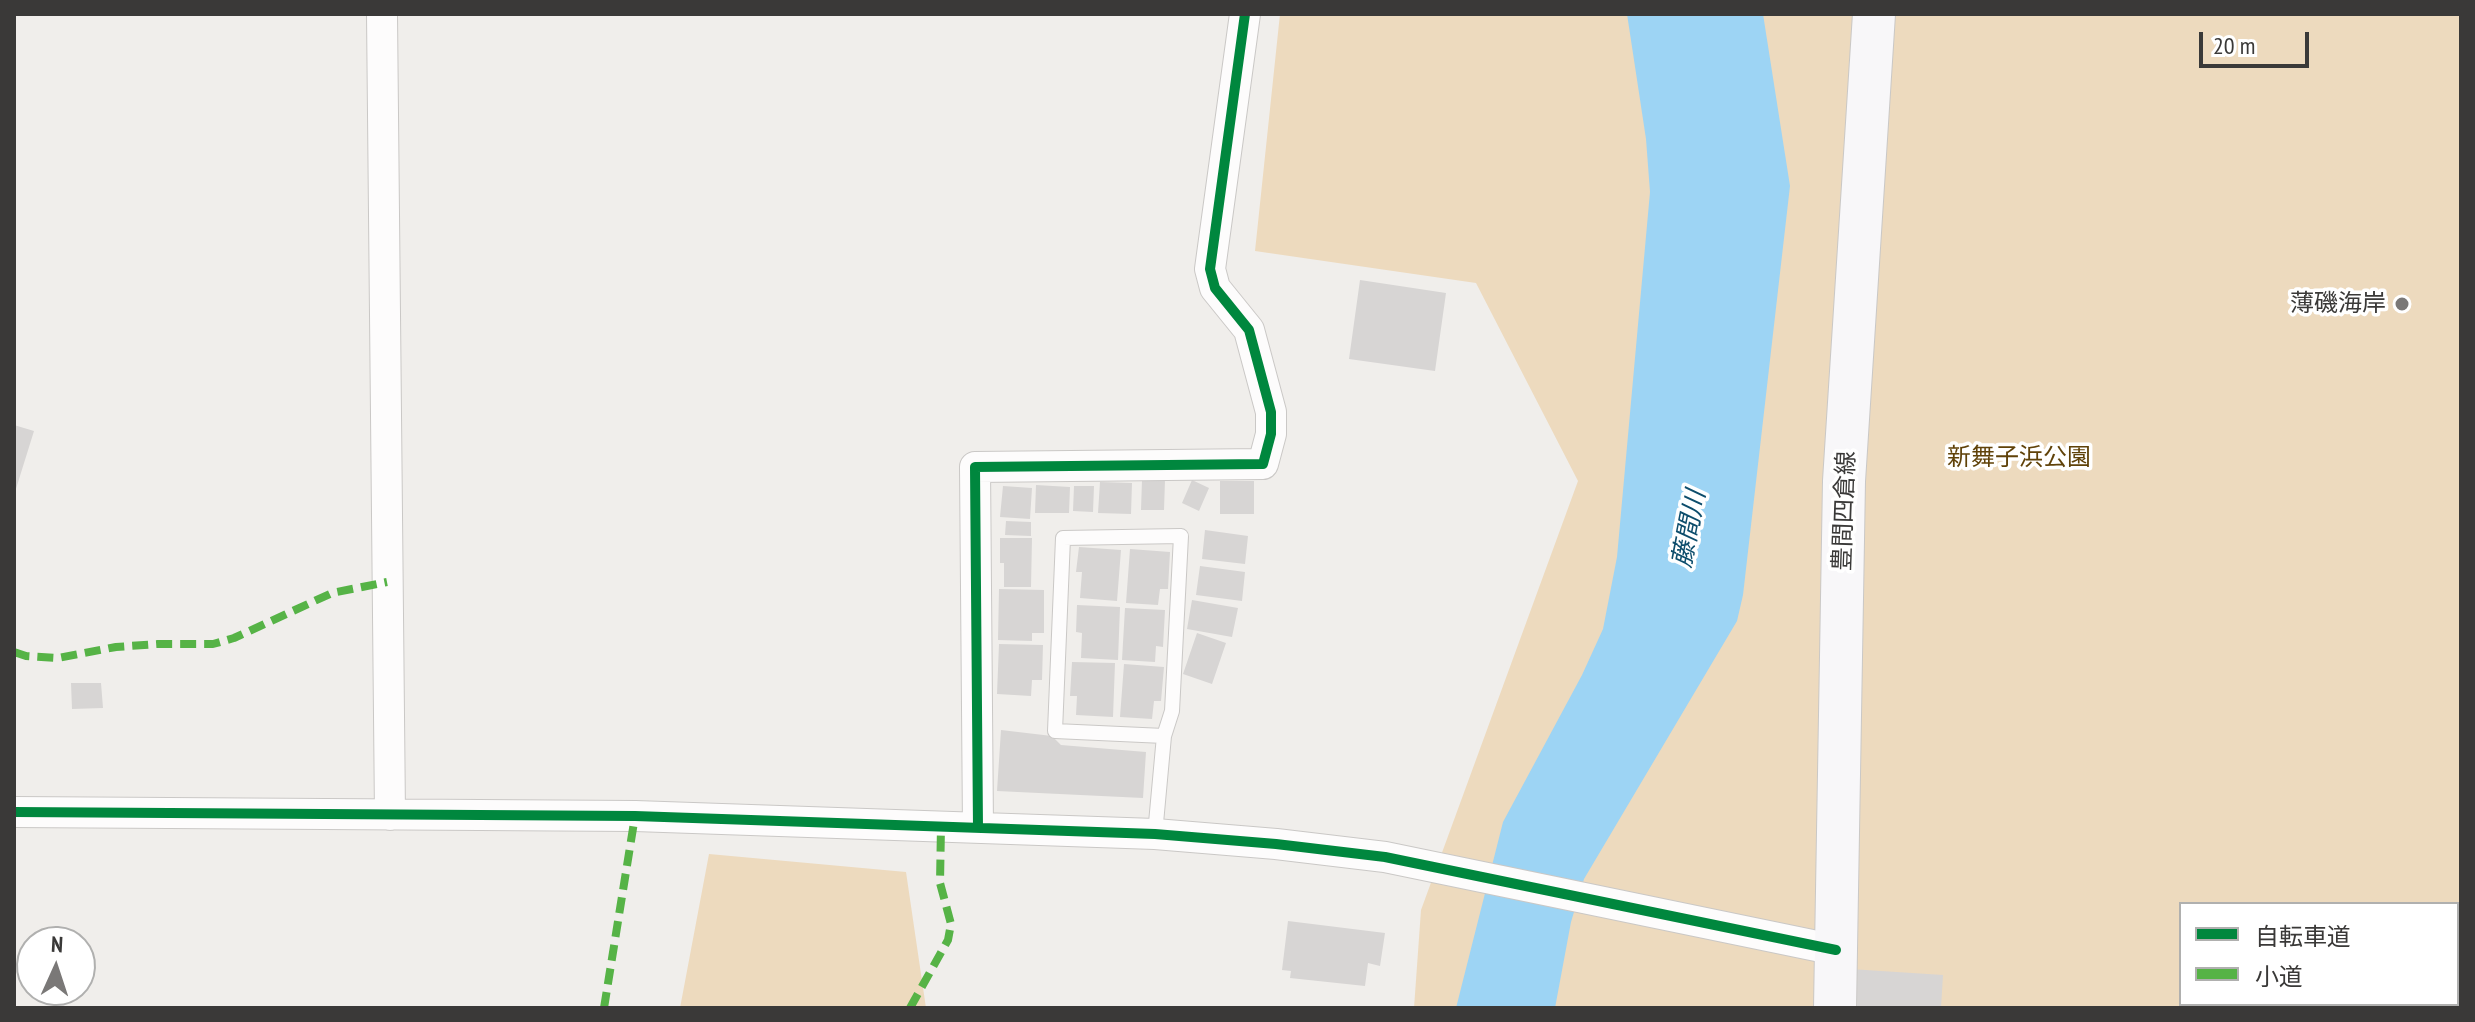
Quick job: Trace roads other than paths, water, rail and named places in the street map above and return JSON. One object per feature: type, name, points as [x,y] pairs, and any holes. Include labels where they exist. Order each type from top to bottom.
[{"type":"main road","name":"豊間四倉線","points":[[1835,1008],[1844,481],[1874,14]]},
{"type":"street","points":[[382,14],[390,815]]},
{"type":"street","points":[[978,828],[975,467],[1263,464],[1271,434],[1271,412],[1249,330],[1215,288],[1210,269],[1245,14]]},
{"type":"street","points":[[14,812],[635,816],[1155,834],[1370,855],[1836,950]]},
{"type":"lane","points":[[1155,834],[1164,736],[1172,711],[1181,536],[1063,538],[1055,731],[1164,736]]},
{"type":"water","name":"藤間川","points":[[1627,14],[1763,14],[1790,186],[1743,595],[1737,621],[1584,879],[1571,922],[1555,1008],[1456,1008],[1503,822],[1582,675],[1603,629],[1617,557],[1650,192],[1646,139]]},
{"type":"place","name":"薄磯海岸","points":[[2402,304]]},
{"type":"park label","name":"新舞子浜公園","points":[[2019,458]]}]
